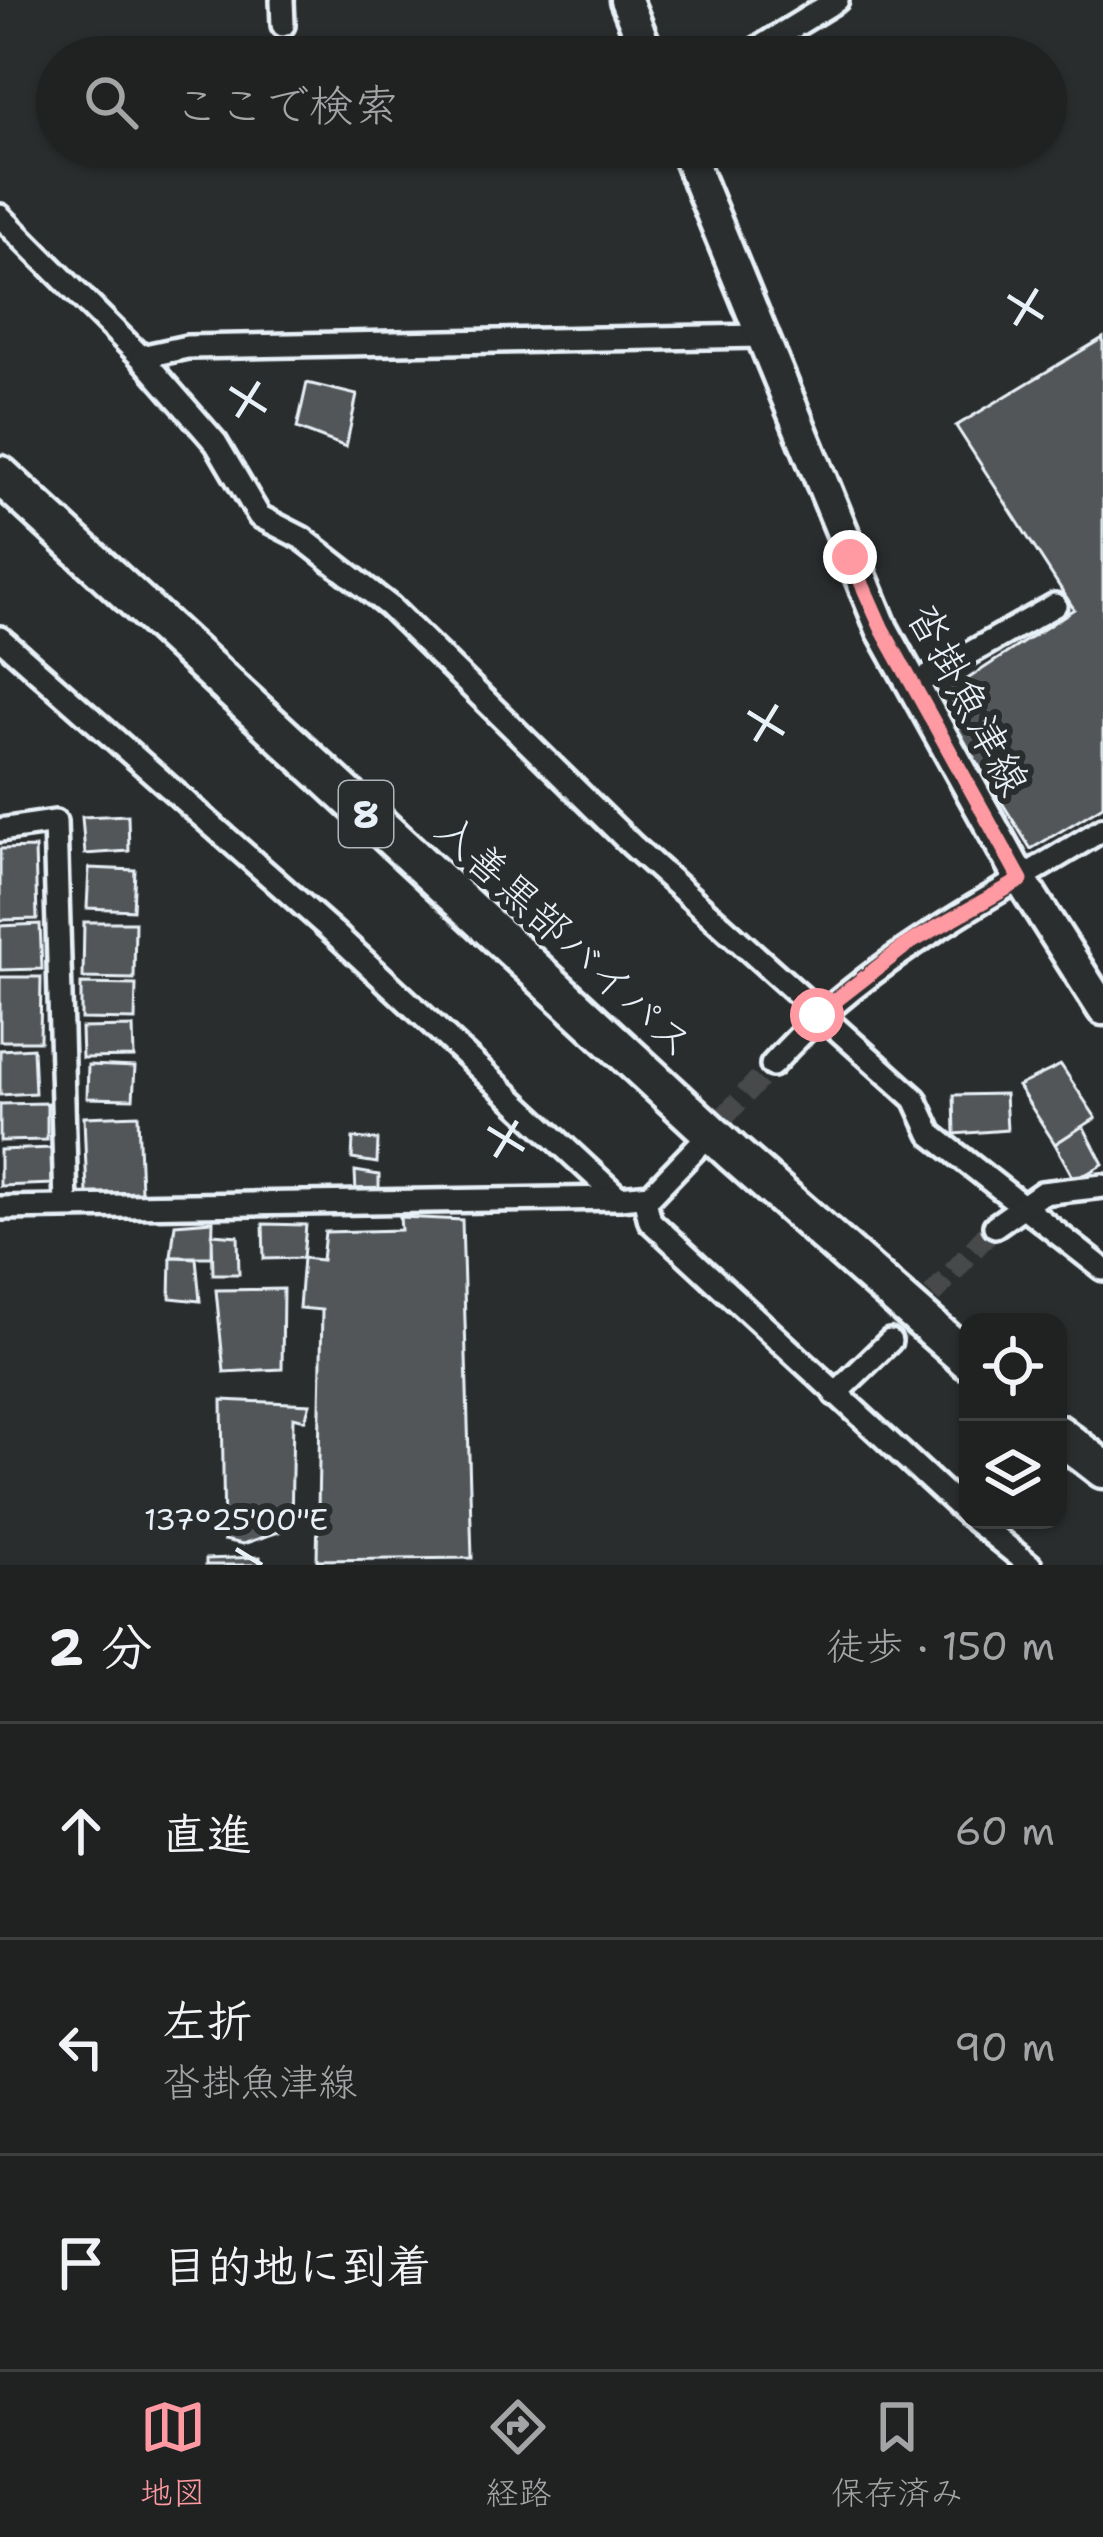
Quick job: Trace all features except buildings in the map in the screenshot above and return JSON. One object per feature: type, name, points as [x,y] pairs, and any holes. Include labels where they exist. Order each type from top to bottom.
[{"type":"highway","name":"入善黒部バイパス","points":[[0,475],[733,1153],[959,1352]]},
{"type":"highway","points":[[1067,1441],[1103,1468]]},
{"type":"main road","points":[[626,0],[641,36]]},
{"type":"main road","name":"沓掛魚津線","points":[[693,168],[874,611],[1021,880],[1103,1009]]},
{"type":"street","points":[[282,0],[283,25]]},
{"type":"street","points":[[778,36],[837,0]]},
{"type":"street","points":[[0,216],[142,357],[216,443],[259,516],[302,538],[389,606],[632,844],[915,1099],[931,1134],[1103,1269]]},
{"type":"street","points":[[142,357],[187,347],[761,336]]},
{"type":"street","points":[[912,686],[1055,605]]},
{"type":"street","points":[[0,638],[348,946],[619,1198]]},
{"type":"street","points":[[0,830],[55,822],[66,1206]]},
{"type":"street","points":[[772,1066],[817,1015],[908,944],[1103,830]]},
{"type":"street","points":[[0,1208],[644,1196],[700,1143]]},
{"type":"street","points":[[995,1226],[1019,1204],[1042,1192],[1103,1186]]},
{"type":"street","points":[[644,1196],[650,1221],[959,1506]]},
{"type":"street","points":[[835,1394],[890,1341]]},
{"type":"street","points":[[986,1529],[1030,1565]]},
{"type":"tunnel","points":[[703,1140],[772,1065]]},
{"type":"tunnel","points":[[890,1341],[995,1226]]},
{"type":"route","points":[[817,1015],[908,944],[1021,880],[912,686],[850,557]]}]
